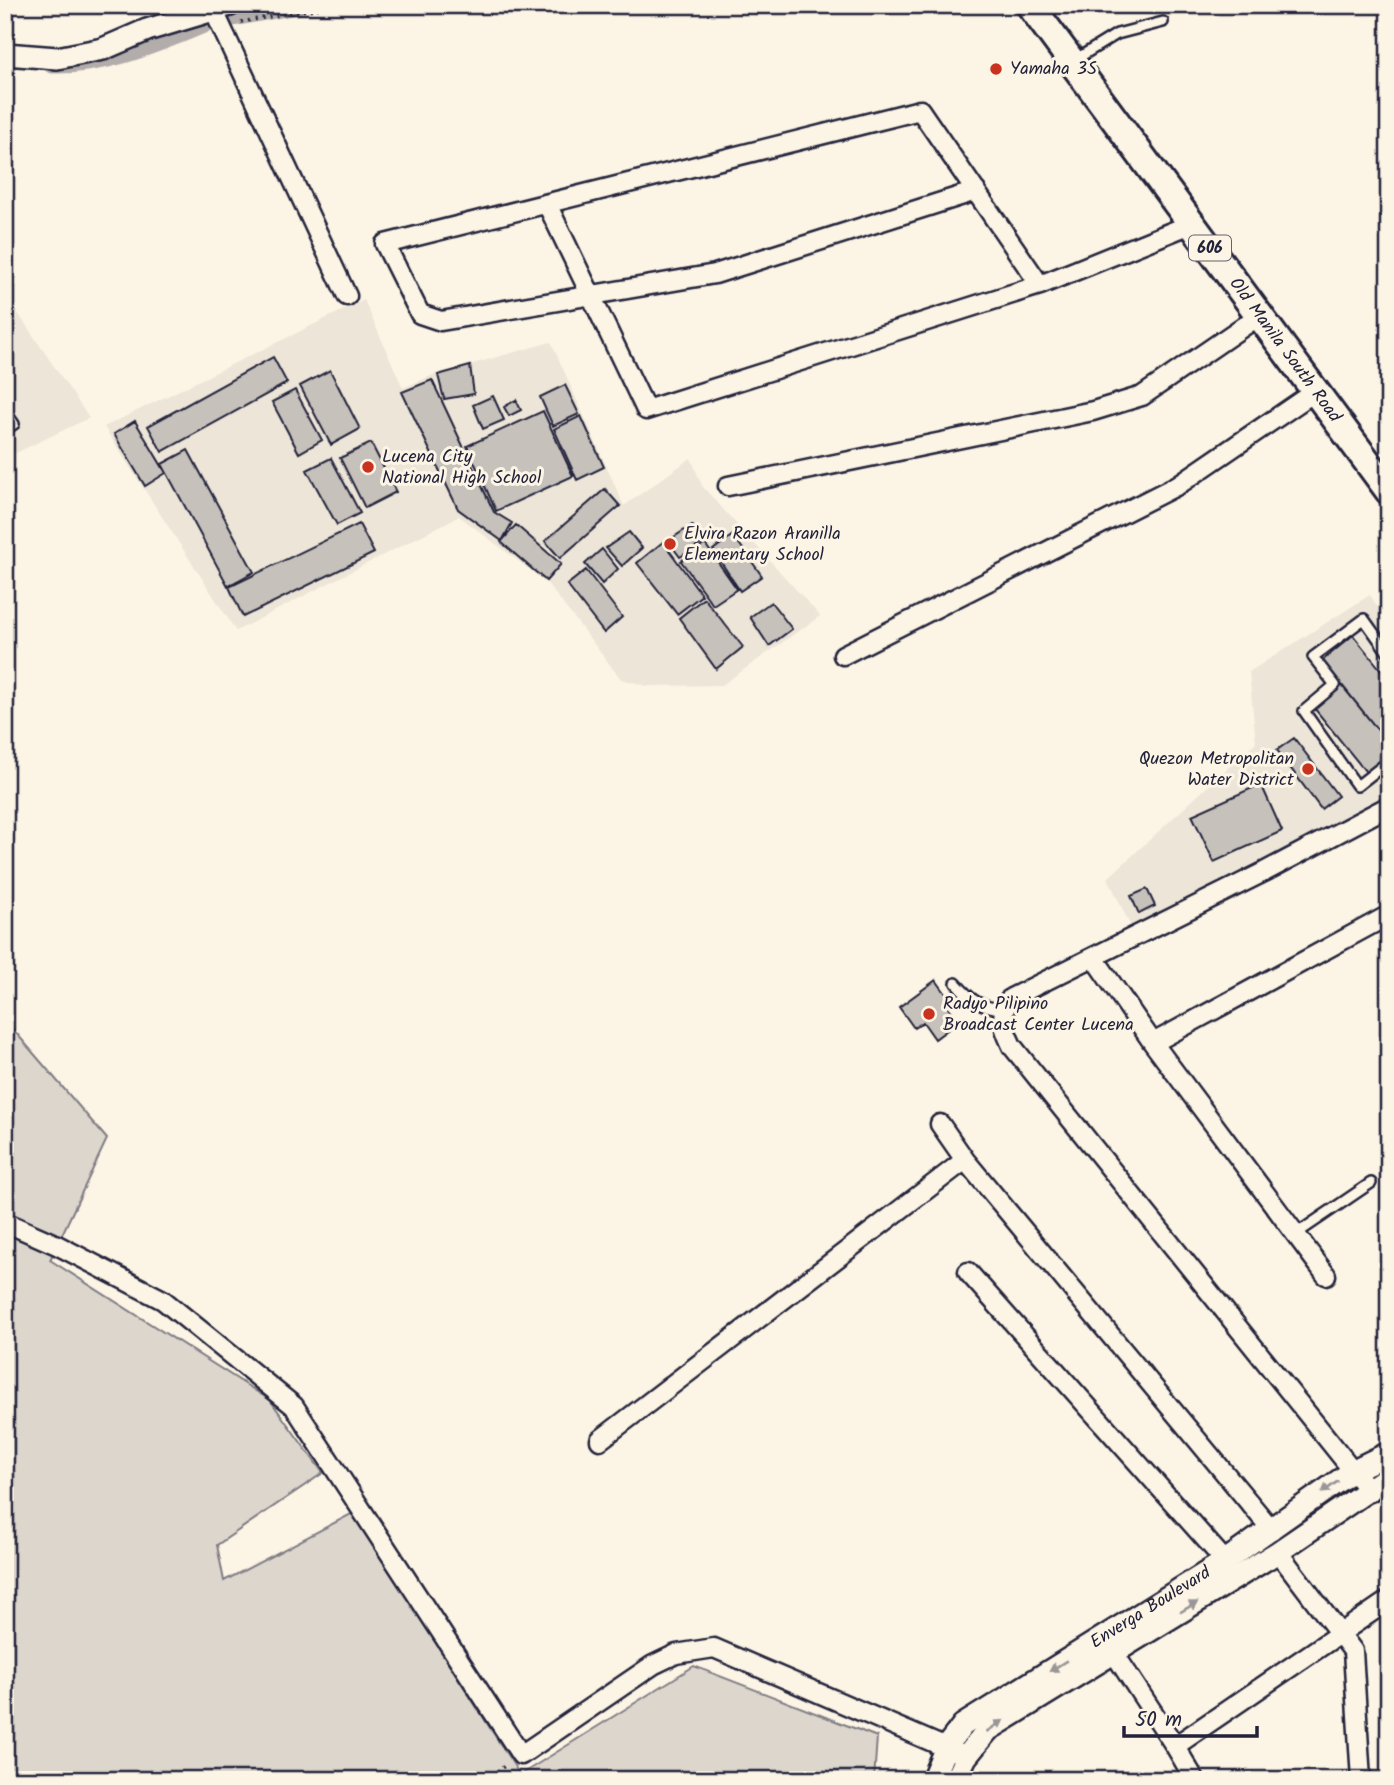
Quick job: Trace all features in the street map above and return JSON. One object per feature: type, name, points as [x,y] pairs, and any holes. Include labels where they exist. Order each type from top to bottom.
[{"type":"main road","name":"Old Manila South Road","points":[[1030,5],[1389,491]]},
{"type":"street","points":[[5,54],[57,58],[103,49],[221,13],[347,296]]},
{"type":"street","points":[[975,191],[715,274],[442,321],[420,314],[385,244],[920,110],[1040,285]]},
{"type":"street","points":[[547,204],[646,410],[1040,285],[1191,224]]},
{"type":"street","points":[[728,486],[1093,411],[1142,396],[1261,315]]},
{"type":"street","points":[[843,655],[1178,485],[1317,390]]},
{"type":"street","points":[[1370,1492],[1012,1046],[1002,1026],[1003,1009],[1011,998],[1389,806]]},
{"type":"street","points":[[1153,1043],[1389,915]]},
{"type":"street","points":[[1094,958],[1153,1043],[1326,1275]]},
{"type":"street","points":[[940,1124],[965,1160],[1272,1530]]},
{"type":"street","points":[[600,1440],[965,1160]]},
{"type":"street","points":[[5,1222],[57,1245],[163,1300],[294,1406],[521,1755],[653,1665],[676,1654],[714,1648],[956,1752]]},
{"type":"street","points":[[968,1272],[1225,1561]]},
{"type":"street","name":"Enverga Boulevard","points":[[955,1780],[956,1752],[963,1726],[1225,1561],[1354,1471],[1389,1453]]},
{"type":"street","name":"Enverga Boulevard","points":[[932,1780],[956,1752],[988,1730],[1278,1552],[1370,1492],[1389,1476]]},
{"type":"street","points":[[1278,1552],[1353,1651],[1361,1780]]},
{"type":"street","points":[[1175,1746],[1389,1600]]},
{"type":"street","points":[[1114,1653],[1195,1780]]},
{"type":"lane","points":[[1072,62],[1117,34],[1163,22]]},
{"type":"lane","points":[[5,411],[15,424],[5,430]]},
{"type":"lane","points":[[1388,651],[1364,618],[1312,657],[1335,685],[1304,711],[1357,786],[1389,761]]},
{"type":"lane","points":[[956,983],[970,999],[987,1009],[1003,1009]]},
{"type":"lane","points":[[1296,1234],[1371,1183]]},
{"type":"path","points":[[221,13],[336,5]]},
{"type":"path","points":[[485,1780],[521,1755]]},
{"type":"shaded area","points":[[5,294],[89,418],[5,458]]},
{"type":"shaded area","name":"Lucena City National High School","points":[[364,300],[403,388],[433,375],[551,342],[624,506],[691,458],[702,486],[820,616],[722,685],[648,686],[621,679],[546,582],[459,516],[236,631],[104,427]]},
{"type":"shaded area","name":"Quezon Metropolitan Water District","points":[[1370,595],[1389,626],[1389,797],[1132,929],[1108,878],[1256,742],[1249,672]]},
{"type":"shaded area","points":[[5,1020],[107,1139],[50,1260],[270,1400],[323,1473],[217,1545],[224,1581],[353,1513],[520,1775],[694,1666],[877,1737],[874,1780],[5,1780]]},
{"type":"building","points":[[273,357],[287,383],[162,452],[148,426]]},
{"type":"building","points":[[470,366],[474,394],[444,399],[438,375]]},
{"type":"building","points":[[330,370],[360,429],[331,445],[300,386]]},
{"type":"building","points":[[432,380],[494,512],[512,523],[502,541],[458,509],[402,392]]},
{"type":"building","points":[[565,385],[579,414],[553,426],[540,397]]},
{"type":"building","points":[[295,390],[322,440],[299,453],[272,402]]},
{"type":"building","points":[[493,396],[504,420],[483,429],[473,405]]},
{"type":"building","points":[[516,400],[521,410],[509,416],[504,407]]},
{"type":"building","points":[[543,411],[573,476],[496,511],[467,446]]},
{"type":"building","points":[[581,416],[604,467],[577,480],[554,429]]},
{"type":"building","points":[[135,421],[166,473],[145,486],[114,434]]},
{"type":"building","points":[[371,443],[396,492],[365,508],[340,458]]},
{"type":"building","points":[[188,450],[254,572],[228,586],[162,464]]},
{"type":"building","points":[[331,458],[360,513],[337,525],[307,470]]},
{"type":"building","points":[[605,489],[620,506],[560,558],[545,541]]},
{"type":"building","points":[[359,524],[374,553],[243,617],[229,587]]},
{"type":"building","points":[[516,525],[561,564],[546,581],[501,542]]},
{"type":"building","points":[[692,525],[704,542],[680,557],[668,541]]},
{"type":"building","points":[[629,532],[642,548],[622,566],[606,548]]},
{"type":"building","points":[[733,535],[762,576],[740,591],[713,550]]},
{"type":"building","points":[[663,542],[702,595],[677,614],[637,563]]},
{"type":"building","points":[[705,544],[737,589],[713,605],[681,561]]},
{"type":"building","points":[[602,549],[618,569],[602,584],[585,564]]},
{"type":"building","points":[[586,570],[622,617],[604,633],[567,585]]},
{"type":"building","points":[[704,598],[743,647],[716,669],[679,618]]},
{"type":"building","points":[[771,602],[792,629],[769,646],[750,617]]},
{"type":"building","points":[[1353,635],[1389,680],[1389,744],[1322,661]]},
{"type":"building","points":[[1342,685],[1389,744],[1389,761],[1370,777],[1314,708]]},
{"type":"building","points":[[1294,738],[1338,796],[1321,809],[1277,750]]},
{"type":"building","points":[[1261,784],[1282,831],[1214,862],[1192,815]]},
{"type":"building","points":[[1147,889],[1155,906],[1139,914],[1131,896]]},
{"type":"building","name":"Radyo Pilipino Broadcast Center Lucena","points":[[936,980],[951,1001],[946,1004],[959,1021],[935,1039],[923,1022],[914,1028],[899,1007]]},
{"type":"waterway","points":[[233,17],[297,5]]},
{"type":"waterway","points":[[52,64],[73,64],[113,57],[209,22]]},
{"type":"place","name":"Yamaha 3S","points":[[996,69]]},
{"type":"place","name":"Lucena City National High School","points":[[368,467]]},
{"type":"place","name":"Elvira Razon Aranilla Elementary School","points":[[670,544]]},
{"type":"place","name":"Quezon Metropolitan Water District","points":[[1308,769]]},
{"type":"place","name":"Radyo Pilipino Broadcast Center Lucena","points":[[929,1014]]}]
